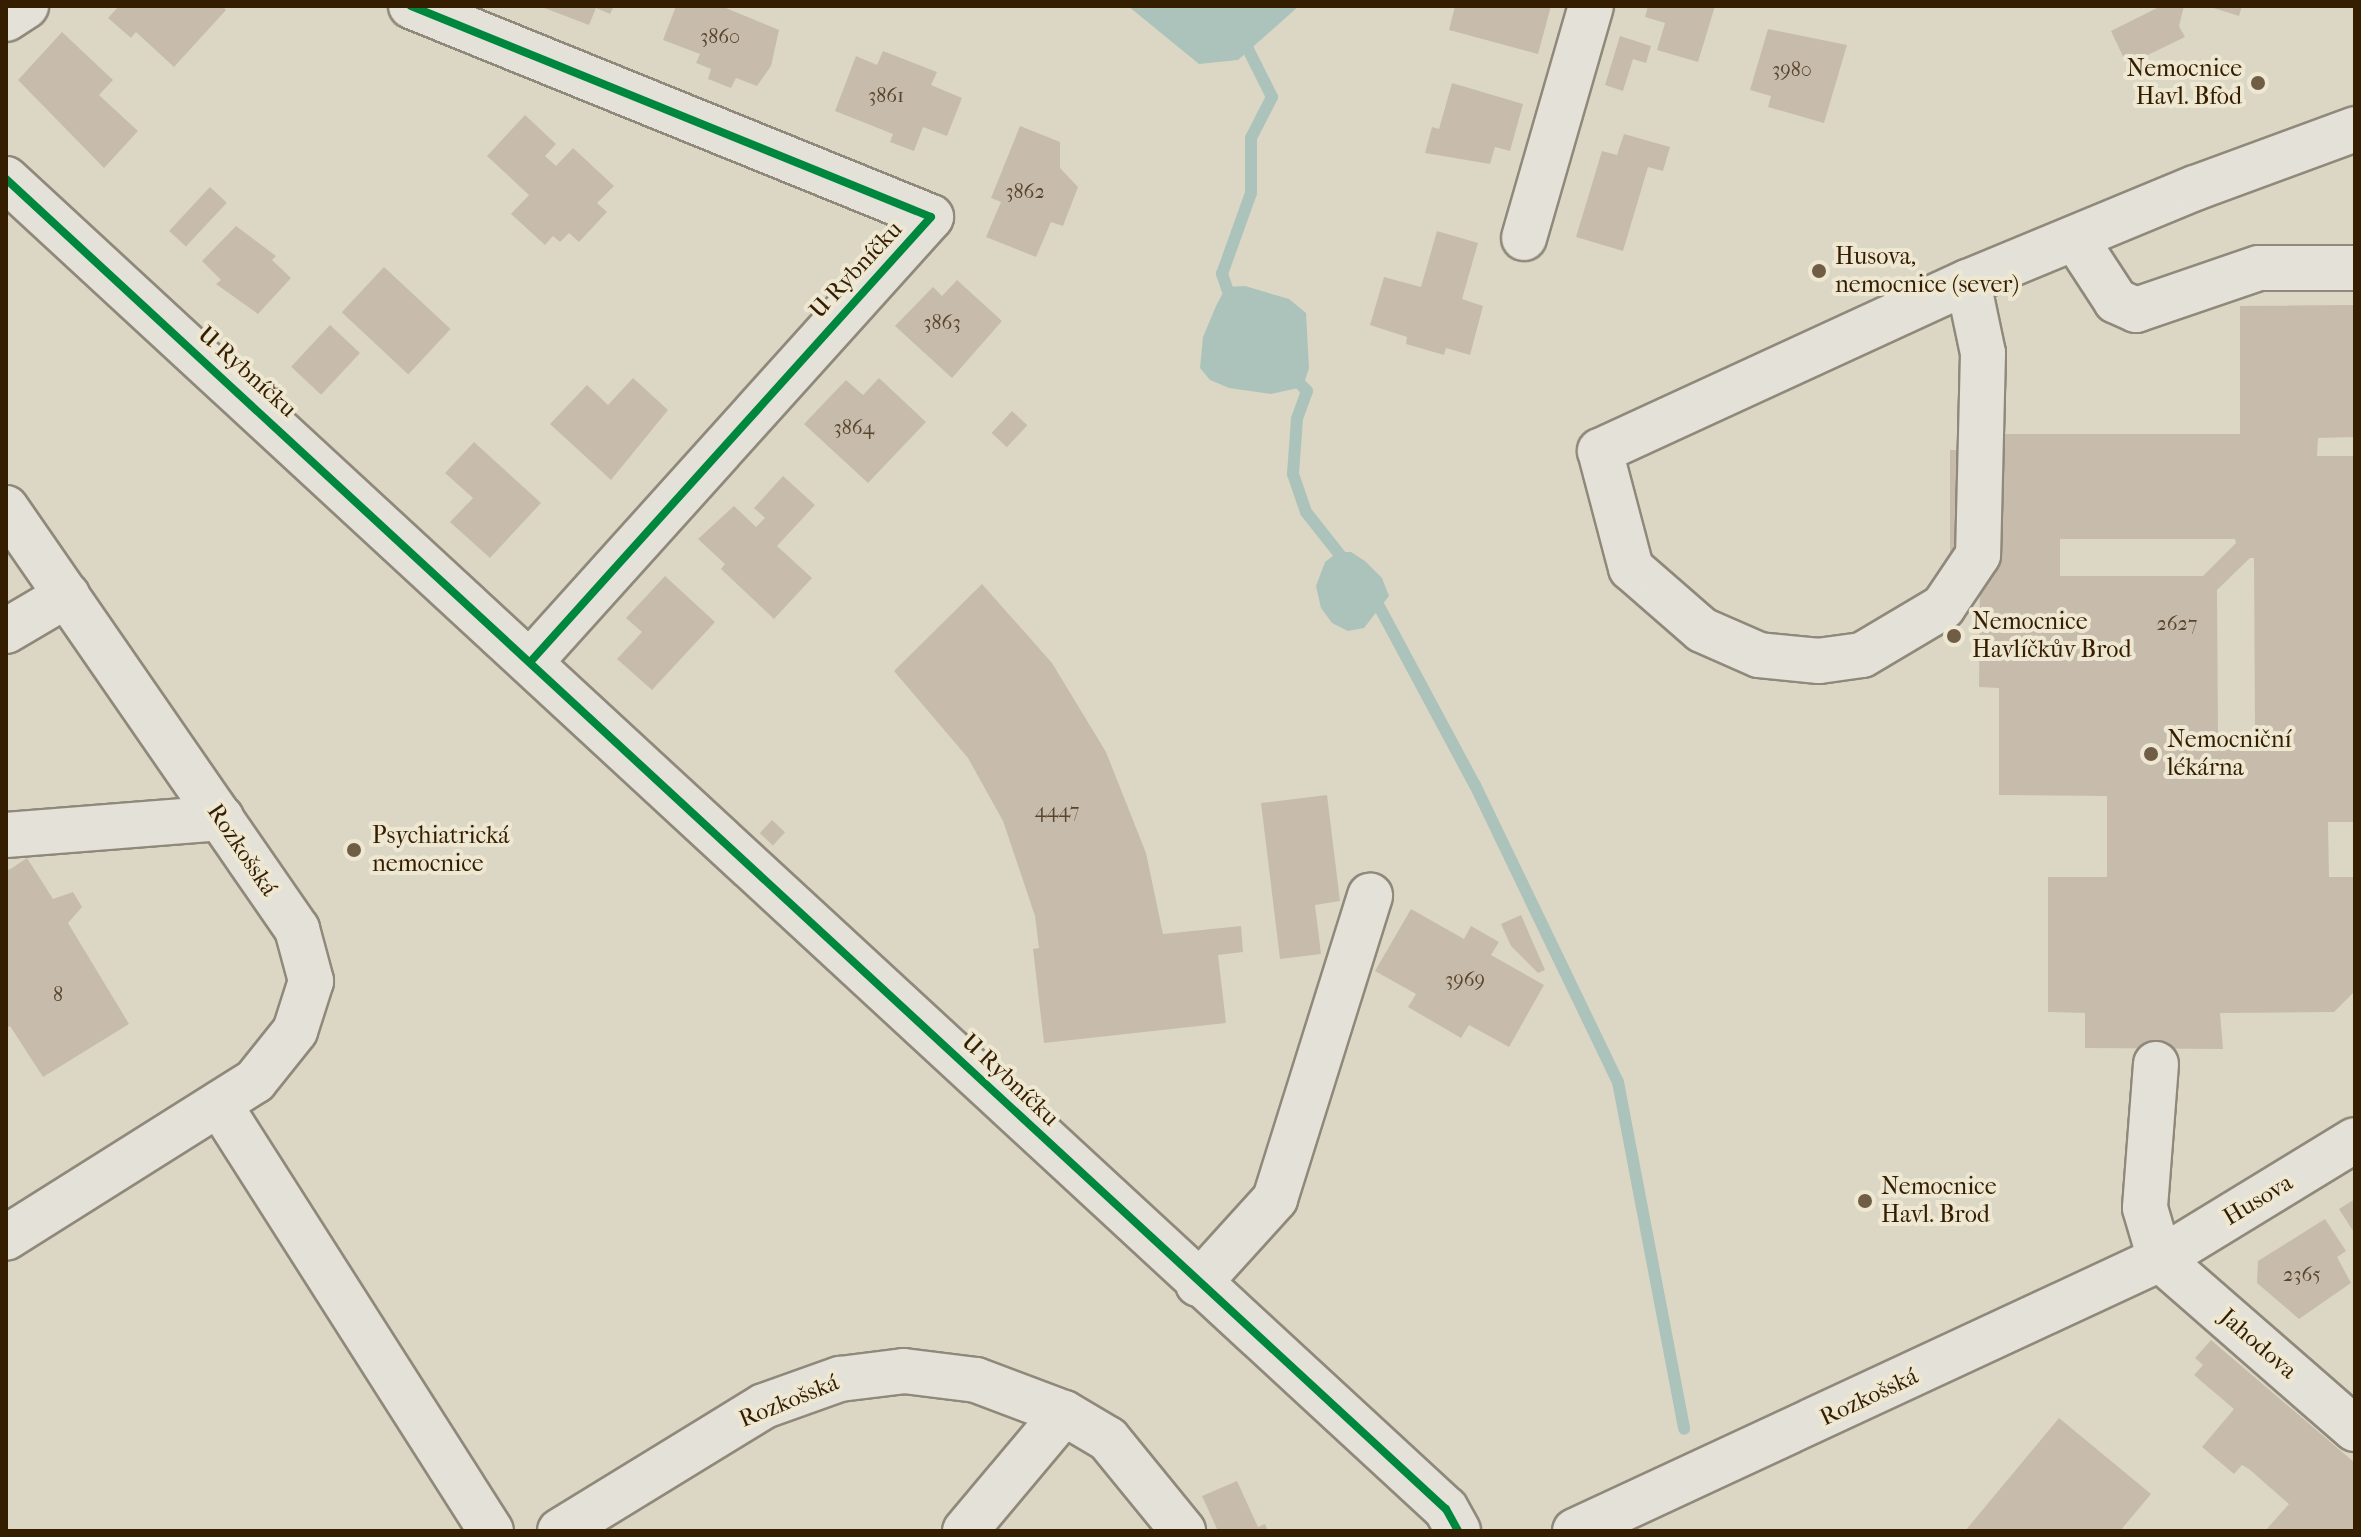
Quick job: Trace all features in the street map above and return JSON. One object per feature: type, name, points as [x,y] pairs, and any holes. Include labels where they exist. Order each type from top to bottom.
[{"type":"street","points":[[6,19],[26,6]]},
{"type":"street","name":"U Rybníčku","points":[[411,6],[931,217],[532,660]]},
{"type":"street","points":[[1524,238],[1591,6]]},
{"type":"street","points":[[1968,282],[1983,353],[1978,555],[1943,607],[1862,655],[1819,661],[1759,655],[1702,630],[1631,568],[1600,451],[1968,282],[2355,129]]},
{"type":"street","name":"U Rybníčku","points":[[6,179],[532,660],[1198,1284],[1446,1509],[1458,1531]]},
{"type":"street","points":[[2075,238],[2116,301],[2136,310],[2259,268],[2355,268]]},
{"type":"street","name":"Rozkošská","points":[[6,508],[297,929],[311,981],[295,1031],[255,1081],[6,1238]]},
{"type":"street","points":[[6,631],[67,595]]},
{"type":"street","points":[[6,835],[221,818]]},
{"type":"street","points":[[1198,1284],[1275,1199],[1370,895]]},
{"type":"street","points":[[2156,1064],[2145,1208],[2160,1259]]},
{"type":"street","points":[[219,1104],[491,1531]]},
{"type":"street","name":"Husova","points":[[2160,1259],[2355,1140]]},
{"type":"street","name":"Rozkošská","points":[[1575,1531],[2160,1259]]},
{"type":"street","name":"Jahodova","points":[[2160,1259],[2355,1429]]},
{"type":"street","name":"Rozkošská","points":[[560,1531],[764,1406],[840,1379],[904,1371],[976,1380],[1064,1413],[1108,1439],[1183,1531]]},
{"type":"street","points":[[965,1531],[1064,1413]]},
{"type":"water","points":[[1128,6],[1299,6],[1238,60],[1199,64]]},
{"type":"water","points":[[1245,286],[1289,299],[1306,313],[1309,368],[1303,387],[1271,394],[1229,388],[1210,380],[1200,368],[1203,337],[1226,287]]},
{"type":"water","points":[[1338,552],[1351,552],[1365,561],[1382,578],[1389,596],[1364,628],[1348,631],[1332,623],[1321,608],[1316,586],[1325,562]]},
{"type":"building","points":[[119,6],[222,6],[226,10],[174,67],[136,32],[131,38],[108,18]]},
{"type":"building","points":[[539,6],[614,6],[610,14],[596,8],[589,25]]},
{"type":"building","points":[[676,6],[721,6],[779,30],[771,66],[757,86],[736,78],[731,88],[708,79],[711,69],[696,63],[700,54],[663,40]]},
{"type":"building","points":[[1455,6],[1551,6],[1538,54],[1449,30]]},
{"type":"building","points":[[1648,6],[1715,6],[1698,62],[1657,50],[1665,23],[1645,17]]},
{"type":"building","points":[[2161,6],[2184,6],[2179,26],[2185,37],[2127,65],[2111,31]]},
{"type":"building","points":[[2207,6],[2242,6],[2239,16]]},
{"type":"building","points":[[1768,29],[1847,45],[1824,123],[1768,107],[1771,96],[1750,90]]},
{"type":"building","points":[[62,32],[113,80],[99,95],[138,131],[104,168],[18,80]]},
{"type":"building","points":[[1620,36],[1651,46],[1646,63],[1633,59],[1623,91],[1605,85]]},
{"type":"building","points":[[883,51],[937,72],[931,85],[962,98],[947,136],[923,127],[914,151],[890,142],[893,134],[835,111],[856,56],[877,65]]},
{"type":"building","points":[[1452,83],[1523,104],[1510,151],[1495,147],[1490,164],[1425,153],[1432,127],[1439,129]]},
{"type":"building","points":[[525,115],[556,144],[545,156],[556,166],[573,148],[614,186],[597,203],[607,212],[579,242],[569,233],[560,242],[553,236],[545,245],[511,214],[529,195],[487,156]]},
{"type":"building","points":[[1020,126],[1060,142],[1060,168],[1078,187],[1063,226],[1051,222],[1036,257],[986,237],[1001,202],[991,198]]},
{"type":"building","points":[[1624,134],[1670,147],[1663,171],[1648,167],[1623,251],[1576,237],[1602,151],[1617,155]]},
{"type":"building","points":[[210,187],[227,203],[186,247],[169,231]]},
{"type":"building","points":[[236,226],[276,256],[272,260],[291,278],[258,314],[216,284],[221,280],[202,261]]},
{"type":"building","points":[[1437,231],[1478,243],[1462,299],[1483,306],[1470,355],[1446,348],[1444,355],[1406,344],[1407,337],[1370,325],[1384,277],[1421,287]]},
{"type":"building","points":[[384,267],[451,329],[408,374],[342,312]]},
{"type":"building","points":[[957,280],[1002,321],[952,378],[895,326],[933,287],[942,296]]},
{"type":"building","points":[[2355,305],[2355,437],[2318,438],[2317,456],[2355,456],[2355,822],[2328,822],[2329,877],[2355,877],[2355,991],[2334,1012],[2220,1013],[2223,1049],[2085,1048],[2085,1013],[2048,1012],[2048,877],[2107,877],[2107,796],[1999,795],[1999,688],[1979,687],[1980,578],[1950,578],[1950,450],[1972,450],[1972,434],[2240,434],[2240,306]],"holes":[[[2060,539],[2235,539],[2236,543],[2203,576],[2060,576]],[[2250,558],[2254,558],[2255,734],[2218,734],[2217,590]]]},
{"type":"building","points":[[330,325],[360,353],[321,395],[291,367]]},
{"type":"building","points":[[633,378],[668,410],[611,480],[550,424],[587,385],[608,405]]},
{"type":"building","points":[[879,378],[926,422],[868,483],[804,424],[846,380],[863,395]]},
{"type":"building","points":[[1012,411],[1027,425],[1007,447],[992,433]]},
{"type":"building","points":[[474,442],[541,503],[490,558],[450,522],[473,498],[445,473]]},
{"type":"building","points":[[783,476],[815,505],[777,546],[812,578],[774,619],[721,569],[725,564],[698,539],[734,506],[756,527],[765,518],[754,508]]},
{"type":"building","points":[[665,576],[715,622],[652,690],[617,659],[642,632],[626,618]]},
{"type":"building","points":[[982,584],[1052,663],[1106,752],[1146,853],[1163,934],[1241,926],[1243,952],[1218,955],[1226,1023],[1044,1043],[1033,949],[1039,948],[1035,916],[1003,821],[968,758],[894,671]]},
{"type":"building","points":[[1327,795],[1340,901],[1315,905],[1321,954],[1280,959],[1261,803]]},
{"type":"building","points":[[772,820],[785,832],[773,845],[760,833]]},
{"type":"building","points":[[27,858],[53,899],[73,892],[82,907],[68,923],[129,1024],[43,1077],[10,1026],[6,1028],[6,865],[9,870]]},
{"type":"building","points":[[1411,909],[1464,939],[1471,926],[1499,942],[1491,955],[1544,985],[1509,1047],[1469,1025],[1461,1038],[1408,1007],[1416,994],[1375,971]]},
{"type":"building","points":[[1521,915],[1545,970],[1538,973],[1511,946],[1501,924]]},
{"type":"building","points":[[2355,1199],[2355,1234],[2339,1209]]},
{"type":"building","points":[[2325,1219],[2346,1251],[2337,1257],[2351,1283],[2299,1319],[2257,1283],[2258,1261]]},
{"type":"building","points":[[2211,1340],[2355,1463],[2355,1531],[2265,1531],[2289,1504],[2249,1469],[2242,1465],[2234,1474],[2202,1447],[2234,1409],[2194,1375],[2203,1365],[2195,1358]]},
{"type":"building","points":[[2059,1418],[2151,1494],[2120,1531],[1965,1531]]},
{"type":"building","points":[[1237,1481],[1258,1527],[1265,1524],[1268,1531],[1218,1531],[1202,1496]]},
{"type":"waterway","points":[[1231,300],[1222,274],[1251,193],[1251,138],[1272,97],[1242,37]]},
{"type":"waterway","points":[[1292,375],[1307,391],[1297,419],[1293,474],[1306,512],[1347,564]]},
{"type":"waterway","points":[[1374,597],[1475,785],[1618,1082],[1684,1429]]},
{"type":"cycle path","points":[[411,6],[931,217],[532,660]]},
{"type":"cycle path","points":[[6,179],[1446,1509],[1458,1531]]},
{"type":"place","name":"Nemocnice Havl. Bfod","points":[[2258,83]]},
{"type":"place","name":"Husova, nemocnice (sever)","points":[[1819,271]]},
{"type":"place","name":"Nemocnice Havlíčkův Brod","points":[[1954,636]]},
{"type":"place","name":"Nemocniční lékárna","points":[[2151,754]]},
{"type":"place","name":"Psychiatrická nemocnice","points":[[354,850]]},
{"type":"place","name":"Nemocnice Havl. Brod","points":[[1865,1201]]}]
